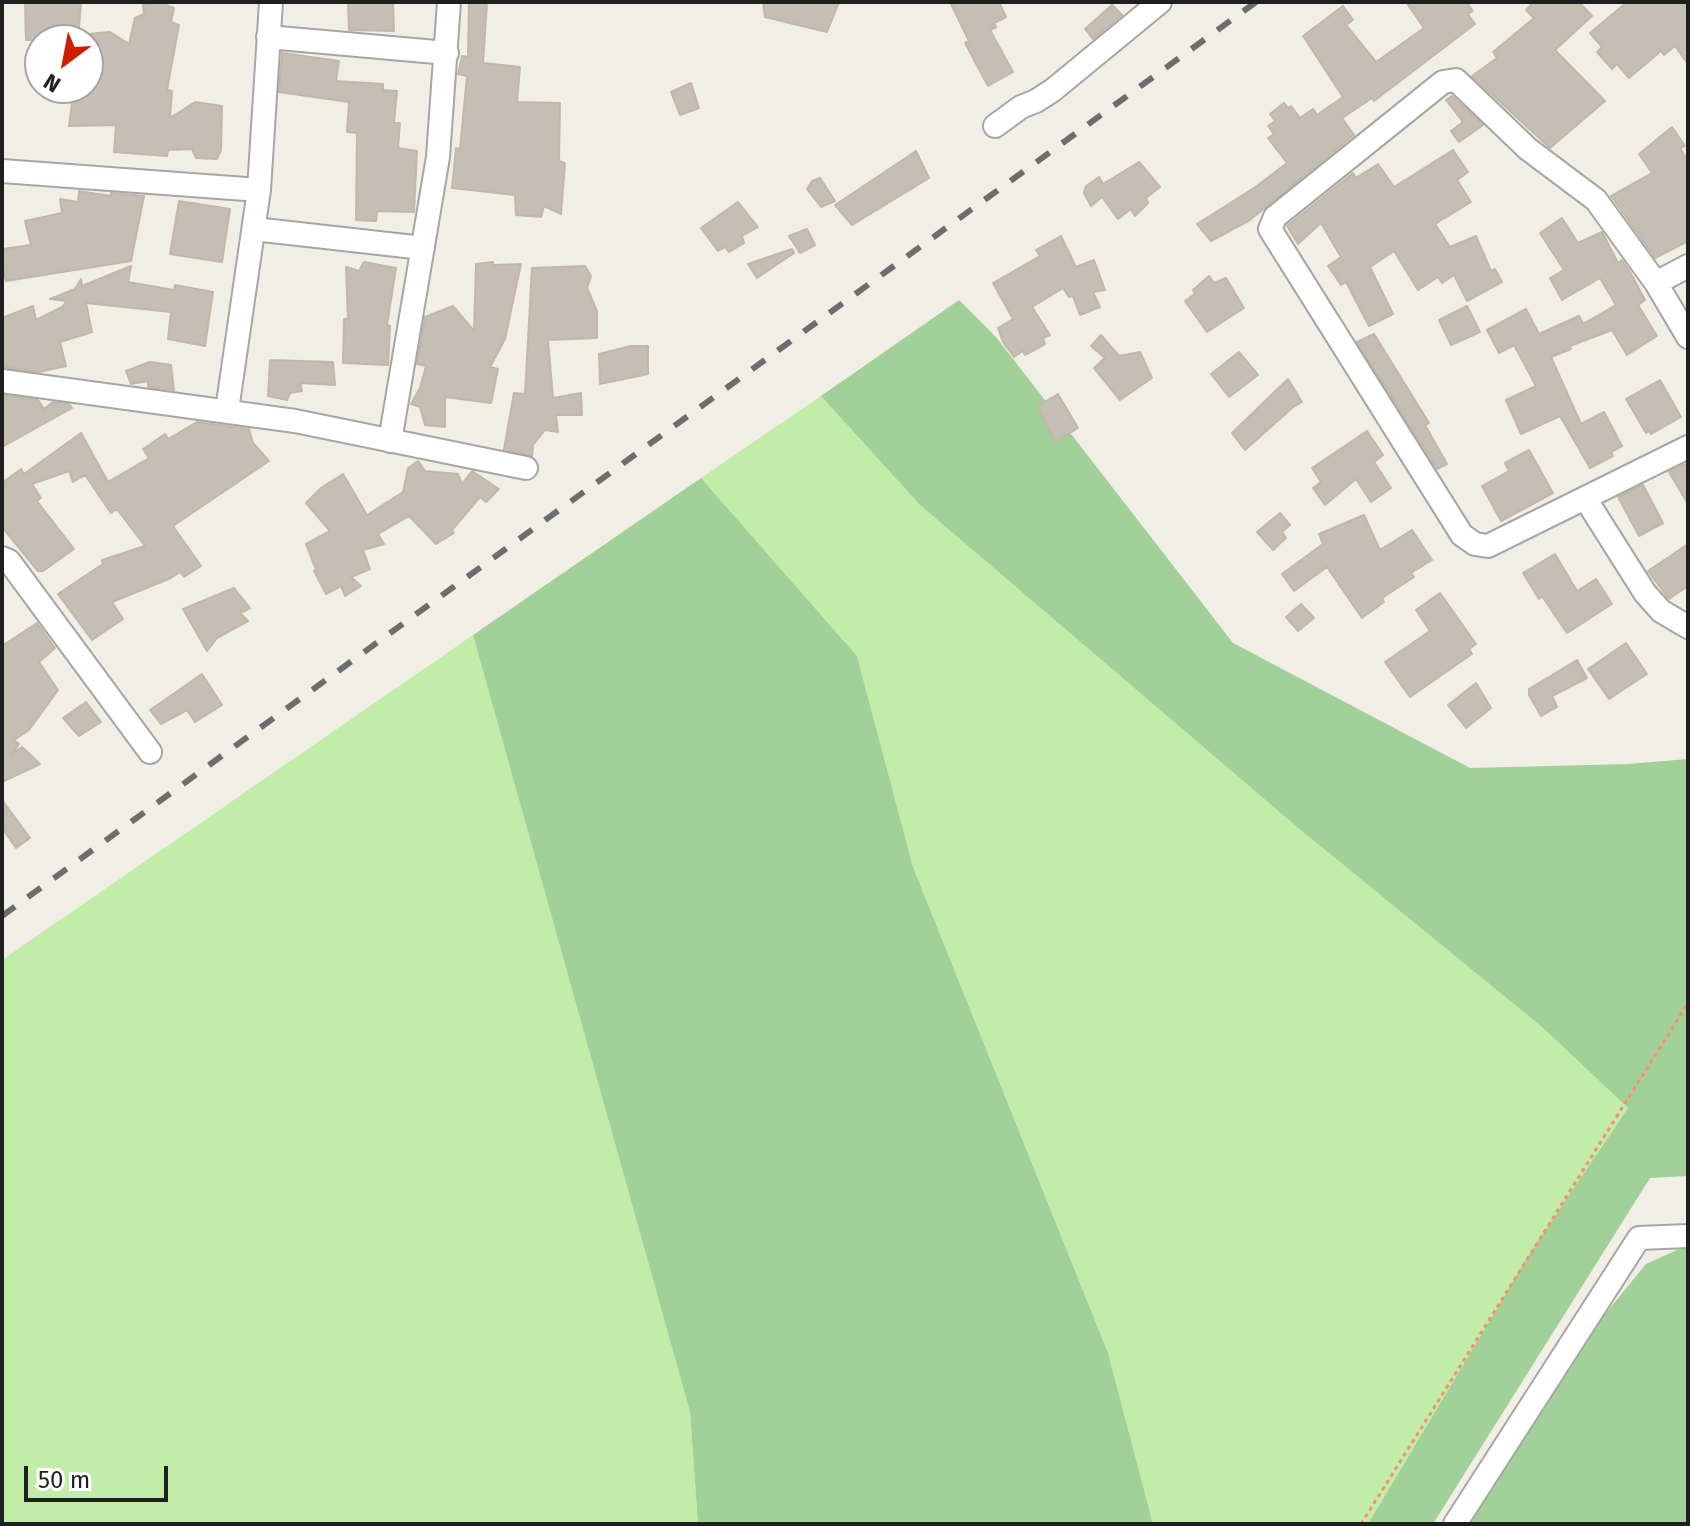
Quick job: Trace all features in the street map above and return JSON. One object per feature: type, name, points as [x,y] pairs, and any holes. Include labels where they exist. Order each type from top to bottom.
[{"type":"street","points":[[227,410],[259,190],[271,2]]},
{"type":"street","points":[[390,441],[438,157],[449,2]]},
{"type":"street","points":[[995,126],[1021,107],[1053,90],[1160,2]]},
{"type":"street","points":[[268,37],[447,53]]},
{"type":"street","points":[[1688,337],[1656,283],[1596,200],[1528,149],[1456,80],[1443,82],[1275,217],[1270,229],[1462,535],[1475,544],[1488,546],[1688,447]]},
{"type":"street","points":[[2,171],[259,190]]},
{"type":"street","points":[[254,229],[423,248]]},
{"type":"street","points":[[1656,283],[1688,266]]},
{"type":"street","points":[[2,381],[295,421],[526,468]]},
{"type":"street","points":[[1585,498],[1645,593],[1661,611],[1688,627]]},
{"type":"street","points":[[2,558],[9,561],[150,752]]},
{"type":"street","points":[[1455,1524],[1639,1238],[1688,1236]]},
{"type":"path","points":[[1361,1524],[1688,1003]]},
{"type":"green space","points":[[959,300],[996,337],[1233,643],[1470,768],[1628,764],[1688,759],[1688,1176],[1650,1178],[1433,1524],[1368,1524],[1530,1253],[1628,1108],[1542,1027],[1297,827],[920,505],[821,396]]},
{"type":"green space","points":[[821,396],[920,505],[1297,827],[1542,1027],[1628,1108],[1530,1253],[1368,1524],[1153,1524],[1108,1353],[913,867],[857,656],[701,478]]},
{"type":"green space","points":[[701,478],[857,656],[913,867],[1108,1353],[1153,1524],[698,1524],[690,1412],[473,635]]},
{"type":"green space","points":[[473,635],[690,1412],[698,1524],[2,1524],[2,960]]},
{"type":"green space","points":[[1688,1245],[1688,1524],[1469,1524],[1596,1325],[1646,1264]]},
{"type":"building","points":[[25,2],[81,2],[79,24],[26,24]]},
{"type":"building","points":[[348,2],[393,2],[394,31],[349,30]]},
{"type":"building","points":[[469,2],[487,2],[483,63],[520,67],[517,102],[560,103],[559,161],[565,163],[561,214],[544,206],[541,217],[516,215],[515,195],[452,188],[456,148],[460,149],[467,76],[458,74],[462,56],[468,57]]},
{"type":"building","points":[[763,2],[839,2],[827,32],[765,17]]},
{"type":"building","points":[[950,2],[999,2],[1006,17],[994,23],[996,27],[990,30],[1013,72],[988,86],[965,43],[969,41]]},
{"type":"building","points":[[1406,2],[1466,2],[1473,11],[1468,14],[1475,24],[1374,101],[1372,98],[1342,118],[1354,135],[1250,220],[1211,241],[1197,224],[1287,163],[1268,138],[1274,134],[1268,126],[1275,121],[1270,114],[1284,103],[1288,108],[1291,106],[1300,118],[1313,109],[1317,115],[1343,97],[1303,36],[1343,6],[1353,20],[1346,25],[1376,62],[1424,28]]},
{"type":"building","points":[[1534,2],[1579,2],[1592,16],[1555,50],[1605,101],[1550,148],[1472,76],[1497,58],[1493,52],[1534,18],[1526,10]]},
{"type":"building","points":[[1627,2],[1688,2],[1688,64],[1675,46],[1664,55],[1661,51],[1629,78],[1617,64],[1612,69],[1597,52],[1602,47],[1590,33]]},
{"type":"building","points":[[161,3],[174,8],[171,22],[179,25],[167,90],[172,91],[170,118],[195,102],[222,106],[221,150],[217,159],[196,158],[192,149],[168,150],[167,156],[114,152],[116,125],[69,126],[72,104],[104,104],[104,33],[110,32],[129,44],[135,18],[144,14],[143,5]]},
{"type":"building","points":[[1112,5],[1122,15],[1093,39],[1085,29]]},
{"type":"building","points":[[282,53],[339,61],[336,81],[383,84],[383,90],[397,91],[394,123],[400,123],[398,148],[417,151],[414,212],[377,211],[376,221],[356,220],[357,133],[347,132],[349,102],[279,92]]},
{"type":"building","points":[[691,83],[699,108],[680,115],[671,92]]},
{"type":"building","points":[[1452,96],[1483,125],[1459,142],[1451,131],[1463,122],[1446,100]]},
{"type":"building","points":[[1672,127],[1685,146],[1680,148],[1688,162],[1688,241],[1655,258],[1611,196],[1652,173],[1639,154]]},
{"type":"building","points":[[1453,150],[1468,172],[1457,180],[1471,202],[1435,224],[1450,247],[1476,236],[1491,271],[1495,269],[1502,282],[1467,301],[1454,275],[1442,283],[1438,277],[1418,290],[1394,251],[1370,267],[1393,314],[1369,326],[1346,282],[1341,285],[1328,266],[1341,257],[1321,223],[1298,244],[1287,226],[1353,173],[1356,178],[1378,164],[1394,187]]},
{"type":"building","points":[[916,151],[929,178],[852,225],[835,205]]},
{"type":"building","points":[[1139,162],[1160,187],[1146,198],[1148,203],[1135,216],[1131,209],[1118,219],[1102,197],[1091,206],[1084,193],[1086,186],[1099,177],[1103,184]]},
{"type":"building","points":[[820,178],[835,201],[821,207],[807,189],[812,181]]},
{"type":"building","points":[[79,191],[111,196],[111,193],[144,196],[131,261],[6,281],[2,249],[31,245],[25,221],[62,213],[60,199],[78,202]]},
{"type":"building","points":[[179,201],[230,209],[222,262],[170,254]]},
{"type":"building","points":[[738,202],[758,227],[742,236],[744,243],[729,252],[725,247],[718,251],[701,228]]},
{"type":"building","points":[[1562,218],[1578,243],[1602,232],[1618,263],[1622,260],[1645,300],[1638,305],[1657,336],[1627,355],[1612,330],[1551,357],[1581,424],[1604,412],[1622,446],[1611,452],[1613,456],[1590,468],[1560,416],[1521,434],[1506,400],[1536,386],[1514,345],[1499,353],[1487,330],[1526,309],[1539,334],[1579,316],[1583,324],[1616,305],[1600,278],[1562,300],[1550,278],[1564,270],[1540,233]]},
{"type":"building","points":[[807,229],[815,245],[800,253],[789,236]]},
{"type":"building","points":[[1061,236],[1076,267],[1094,260],[1105,290],[1093,292],[1100,307],[1080,315],[1073,296],[1069,297],[1063,288],[1032,307],[1050,335],[1043,338],[1045,344],[1025,355],[1023,351],[1014,357],[998,328],[1013,319],[993,283],[1040,256],[1036,250]]},
{"type":"building","points":[[792,249],[794,253],[757,278],[748,264]]},
{"type":"building","points":[[364,262],[396,268],[387,325],[390,326],[388,365],[343,363],[344,319],[348,319],[346,267],[359,271]]},
{"type":"building","points":[[493,262],[493,265],[521,264],[505,339],[490,367],[498,369],[491,403],[445,397],[445,427],[425,425],[420,407],[411,404],[420,388],[426,366],[417,364],[425,317],[453,306],[474,331],[476,264]]},
{"type":"building","points":[[131,266],[128,282],[174,290],[175,285],[213,292],[205,346],[168,339],[171,312],[86,303],[92,332],[60,342],[66,366],[39,372],[2,367],[2,318],[33,306],[36,320],[62,307],[67,301],[50,299],[75,289],[81,279],[82,286]]},
{"type":"building","points":[[585,266],[591,276],[587,288],[597,311],[597,338],[548,340],[553,398],[581,393],[582,415],[556,415],[558,432],[545,430],[533,445],[532,456],[504,449],[514,393],[525,394],[532,268]]},
{"type":"building","points":[[1209,276],[1214,283],[1226,278],[1244,308],[1207,332],[1185,301]]},
{"type":"building","points":[[1467,306],[1480,332],[1451,345],[1439,320]]},
{"type":"building","points":[[1374,334],[1429,423],[1425,425],[1447,464],[1437,469],[1357,342]]},
{"type":"building","points":[[1101,335],[1119,356],[1140,352],[1152,378],[1120,400],[1094,368],[1105,358],[1091,346]]},
{"type":"building","points":[[631,346],[648,346],[648,374],[600,384],[599,354]]},
{"type":"building","points":[[1239,352],[1258,375],[1229,397],[1211,374]]},
{"type":"building","points":[[270,360],[333,362],[335,385],[300,383],[302,391],[290,393],[287,400],[268,396]]},
{"type":"building","points":[[150,362],[171,365],[174,390],[148,387],[148,381],[131,384],[126,371]]},
{"type":"building","points":[[1288,379],[1302,402],[1245,450],[1232,433]]},
{"type":"building","points":[[1660,380],[1681,417],[1651,434],[1649,431],[1646,433],[1626,399]]},
{"type":"building","points":[[1058,394],[1078,428],[1055,442],[1038,406]]},
{"type":"building","points":[[2,395],[38,400],[44,409],[53,402],[69,404],[72,408],[2,447]]},
{"type":"building","points":[[197,422],[249,429],[253,443],[269,461],[173,526],[201,566],[184,577],[180,572],[112,602],[123,619],[92,640],[58,594],[103,564],[102,560],[145,546],[117,509],[111,513],[85,475],[73,482],[69,471],[32,484],[41,498],[37,501],[74,549],[43,571],[38,571],[2,527],[2,483],[21,469],[24,474],[81,433],[108,482],[149,458],[143,449],[165,434],[168,439]]},
{"type":"building","points":[[1367,431],[1383,455],[1374,462],[1391,488],[1371,502],[1356,479],[1325,505],[1313,488],[1321,482],[1312,468]]},
{"type":"building","points":[[1529,450],[1553,493],[1501,521],[1482,486],[1509,471],[1505,463]]},
{"type":"building","points":[[418,461],[425,471],[458,474],[462,484],[472,471],[499,489],[486,502],[480,497],[452,530],[454,533],[436,544],[409,516],[378,534],[384,544],[363,550],[370,569],[351,577],[361,586],[345,596],[341,586],[326,594],[314,571],[306,544],[330,531],[306,503],[321,488],[343,474],[367,515],[403,492],[408,468]]},
{"type":"building","points":[[1688,463],[1688,504],[1669,472]]},
{"type":"building","points":[[1643,485],[1663,523],[1639,536],[1618,497]]},
{"type":"building","points":[[1280,513],[1290,525],[1282,532],[1286,538],[1273,550],[1257,532]]},
{"type":"building","points":[[1364,515],[1380,550],[1412,530],[1432,560],[1411,573],[1414,577],[1382,598],[1384,602],[1362,618],[1327,567],[1294,591],[1282,574],[1323,544],[1319,534]]},
{"type":"building","points":[[1688,544],[1688,586],[1669,599],[1648,571]]},
{"type":"building","points":[[1555,554],[1577,591],[1596,579],[1612,604],[1567,633],[1542,596],[1539,599],[1523,573]]},
{"type":"building","points":[[234,588],[250,608],[240,613],[248,621],[217,638],[207,651],[183,609]]},
{"type":"building","points":[[1440,593],[1476,644],[1469,649],[1472,654],[1410,697],[1385,662],[1430,631],[1416,610]]},
{"type":"building","points":[[1301,604],[1314,618],[1298,631],[1286,617]]},
{"type":"building","points":[[37,623],[55,648],[39,662],[58,690],[29,730],[14,740],[19,744],[12,754],[22,747],[40,764],[2,782],[2,646]]},
{"type":"building","points":[[1626,643],[1647,674],[1609,699],[1588,669]]},
{"type":"building","points":[[1577,660],[1587,678],[1552,696],[1557,707],[1541,716],[1529,695],[1529,689]]},
{"type":"building","points":[[202,674],[222,705],[195,722],[187,710],[161,724],[150,710]]},
{"type":"building","points":[[1476,683],[1491,708],[1466,728],[1448,705]]},
{"type":"building","points":[[86,702],[101,722],[79,736],[63,718]]},
{"type":"building","points":[[2,800],[30,838],[16,848],[2,828]]},
{"type":"railway","points":[[2,916],[1256,2]]}]
